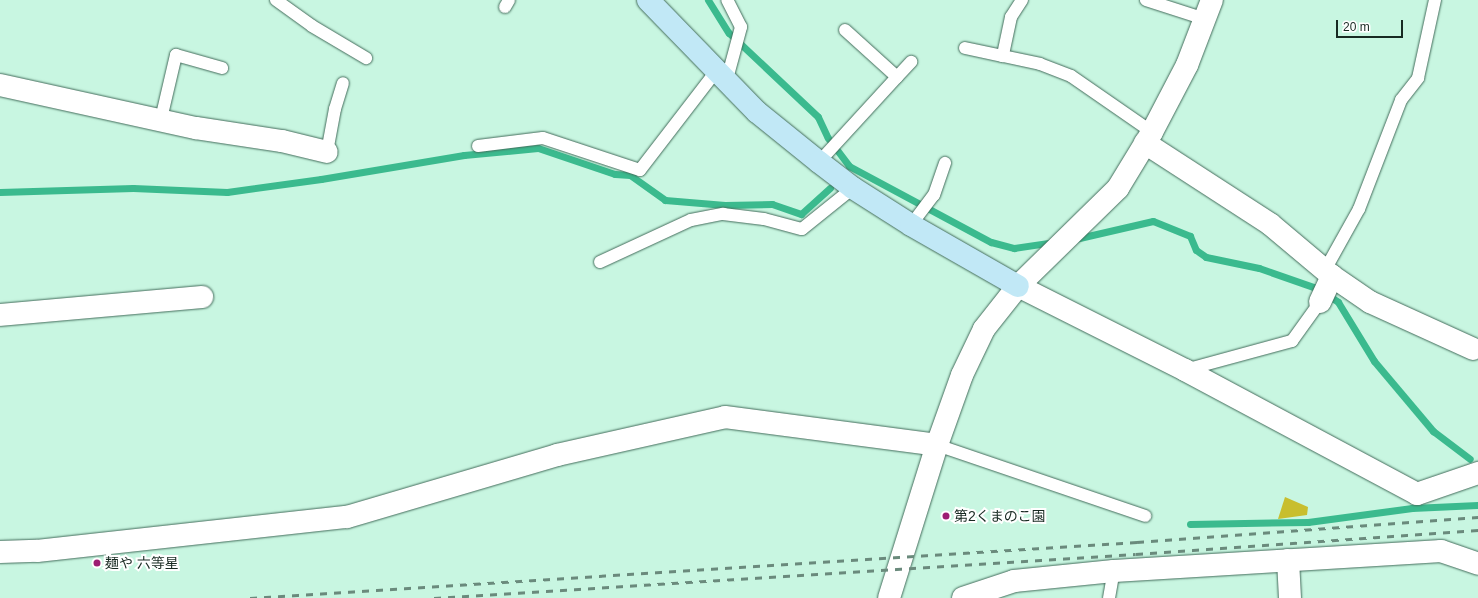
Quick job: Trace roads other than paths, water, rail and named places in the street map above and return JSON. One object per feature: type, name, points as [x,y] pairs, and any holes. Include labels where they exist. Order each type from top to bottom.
[{"type":"street","points":[[648,0],[757,112],[822,157],[853,188],[916,220],[1018,286],[1185,370],[1417,494],[1478,473]]},
{"type":"street","points":[[889,598],[937,445],[962,375],[984,329],[1018,286],[1081,226],[1118,188],[1187,66],[1208,10]]},
{"type":"street","points":[[0,85],[161,120],[327,152]]},
{"type":"street","points":[[1148,137],[1270,224],[1326,284],[1370,302],[1472,349]]},
{"type":"street","points":[[0,315],[202,297]]},
{"type":"street","points":[[0,552],[37,552],[347,517],[557,455],[726,417],[937,445]]},
{"type":"street","points":[[963,598],[1014,581],[1114,571],[1441,551],[1478,564]]},
{"type":"street","points":[[1288,560],[1290,598]]},
{"type":"lane","points":[[276,0],[312,26],[366,58]]},
{"type":"lane","points":[[478,146],[543,138],[640,170],[722,75],[734,50],[741,27],[727,0]]},
{"type":"lane","points":[[1003,56],[1012,17],[1022,0]]},
{"type":"lane","points":[[1146,0],[1208,10]]},
{"type":"lane","points":[[1185,370],[1292,341],[1326,284],[1359,209],[1401,100],[1418,78],[1435,0]]},
{"type":"lane","points":[[845,30],[897,77]]},
{"type":"lane","points":[[965,48],[1040,64],[1071,76],[1148,137]]},
{"type":"lane","points":[[161,120],[176,56],[222,68]]},
{"type":"lane","points":[[822,157],[911,62]]},
{"type":"lane","points":[[327,152],[334,109],[342,83]]},
{"type":"lane","points":[[916,220],[934,195],[945,163]]},
{"type":"lane","points":[[600,262],[698,218],[723,214],[764,219],[802,229],[853,188]]},
{"type":"lane","points":[[937,445],[1145,516]]},
{"type":"lane","points":[[1109,598],[1114,571]]},
{"type":"waterway","points":[[708,0],[729,33],[818,117],[828,138],[849,166],[991,242],[1014,248],[1054,242]]},
{"type":"waterway","points":[[0,192],[133,188],[227,192],[321,179],[464,155],[538,148],[615,174],[630,175],[665,200],[725,205],[772,204],[801,214],[830,188]]},
{"type":"waterway","points":[[1075,239],[1153,221],[1190,236],[1196,250],[1206,257],[1259,268],[1319,289],[1338,302],[1374,361],[1433,431],[1470,459]]},
{"type":"waterway","points":[[1190,524],[1308,522],[1412,508],[1478,505]]},
{"type":"railway","points":[[250,598],[1137,542],[1478,517]]},
{"type":"railway","points":[[434,598],[1136,554],[1478,530]]},
{"type":"place","name":"第2くまのこ園","points":[[946,516]]},
{"type":"place","name":"麺や 六等星","points":[[97,563]]}]
